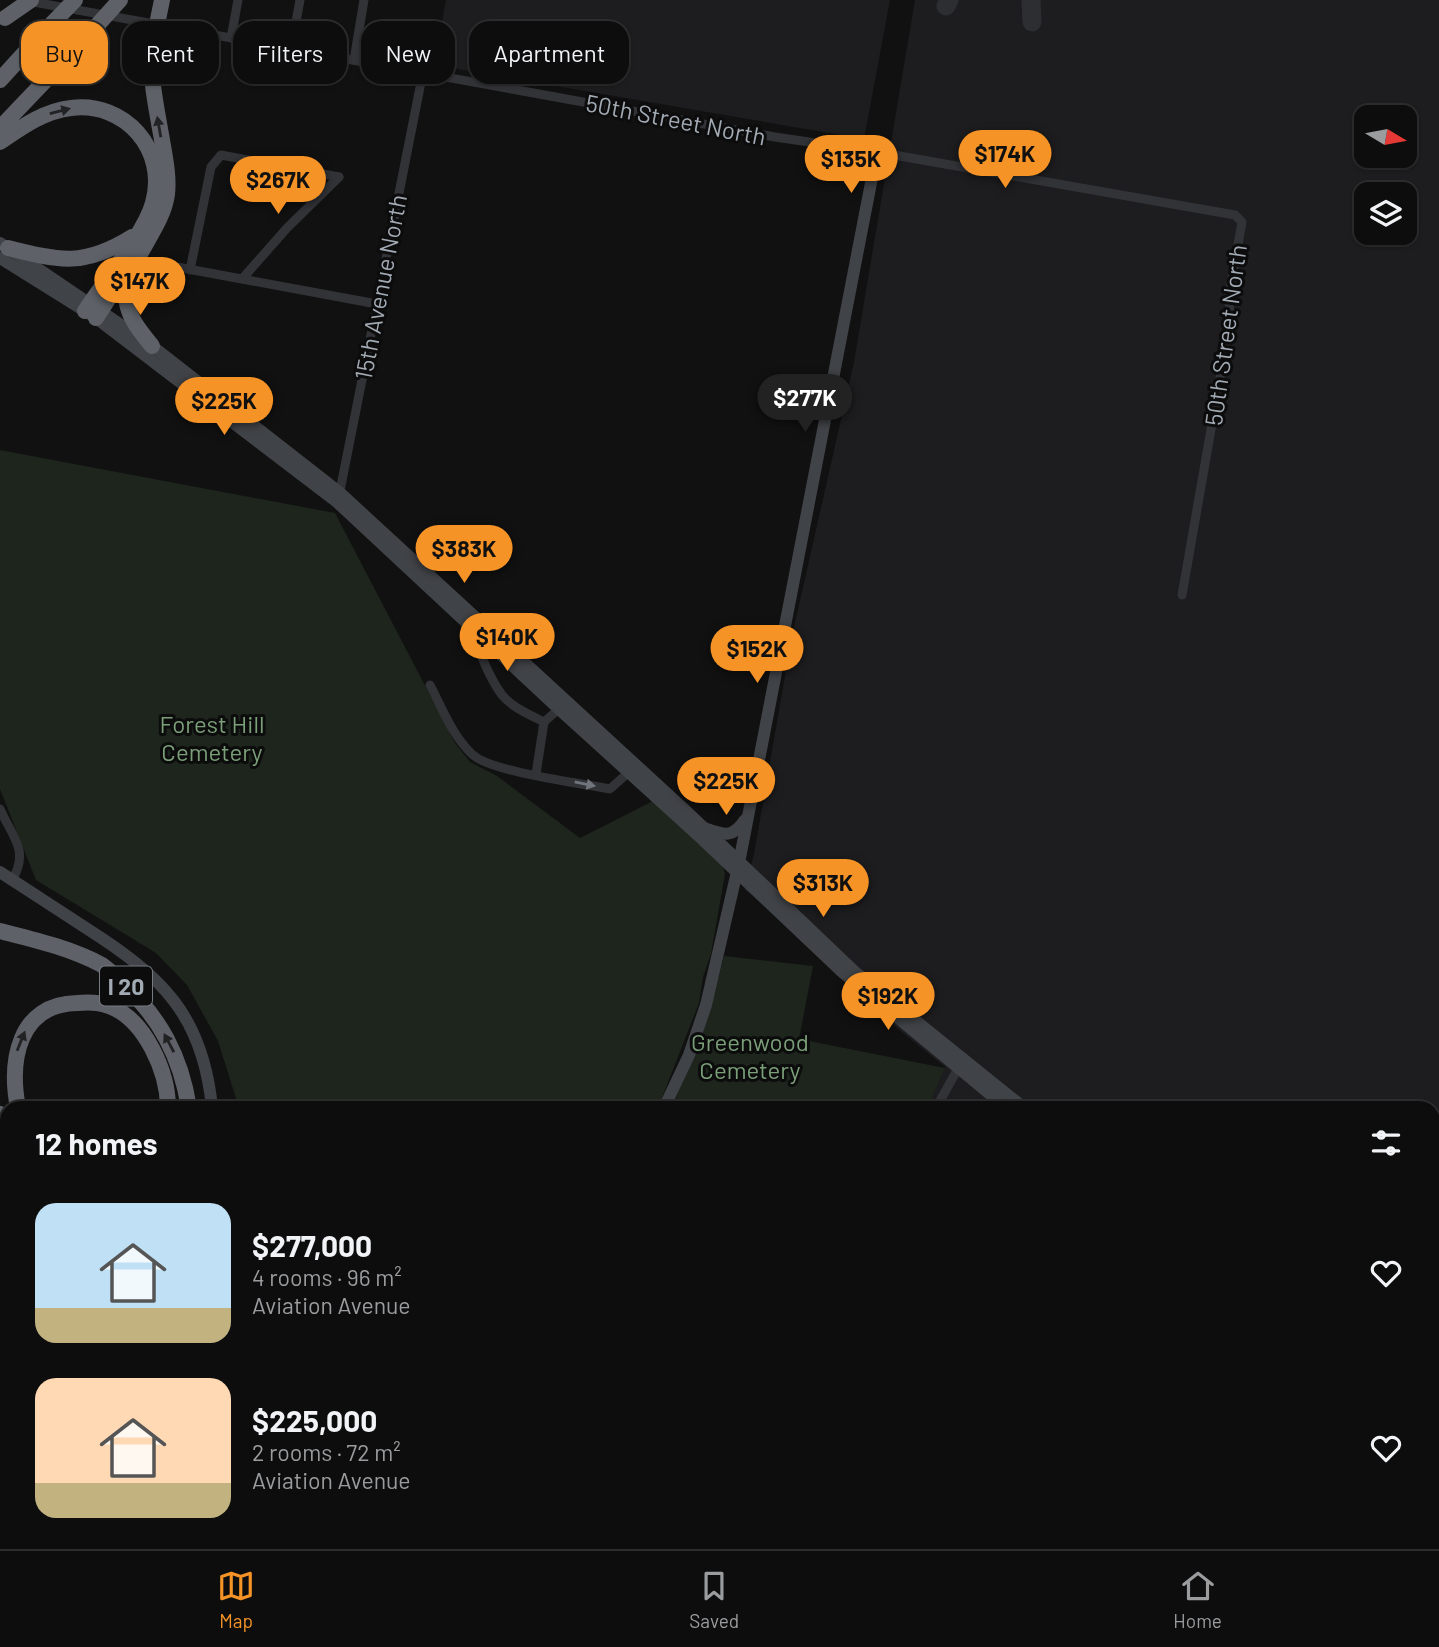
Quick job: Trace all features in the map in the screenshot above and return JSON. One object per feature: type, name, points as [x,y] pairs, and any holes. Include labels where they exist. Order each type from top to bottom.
[{"type":"highway","points":[[3,20],[30,0]]},
{"type":"highway","points":[[0,80],[75,0]]},
{"type":"highway","points":[[0,128],[120,0]]},
{"type":"highway","points":[[152,346],[132,319],[126,293],[128,280],[160,218],[167,195],[167,172],[151,79],[151,54],[162,0]]},
{"type":"highway","points":[[0,142],[47,114],[69,108],[96,108],[123,119],[145,141],[156,171],[153,203],[94,310]]},
{"type":"highway","points":[[94,310],[160,218]]},
{"type":"highway","points":[[3,250],[68,260],[116,247],[137,234]]},
{"type":"highway","name":"I 20","points":[[0,931],[63,948],[104,967],[141,1000],[156,1019],[180,1065],[188,1101]]},
{"type":"highway","points":[[17,1101],[14,1076],[24,1032],[43,1012],[63,1004],[86,1002],[108,1005],[136,1026],[154,1051],[168,1090],[168,1101]]},
{"type":"main road","points":[[667,1101],[689,1055],[702,1017],[738,868],[877,152]]},
{"type":"main road","points":[[3,250],[152,346],[338,497],[563,706],[629,772],[1000,1101]]},
{"type":"main road","points":[[94,310],[338,497],[469,625],[703,827],[750,886],[840,971],[960,1064],[1014,1101]]},
{"type":"main road","points":[[703,827],[730,835],[737,832],[745,821],[750,807]]},
{"type":"main road","points":[[0,872],[128,955],[155,977],[178,1005],[194,1034],[208,1075],[211,1101]]},
{"type":"main road","points":[[730,900],[738,890],[750,886]]},
{"type":"street","name":"50th Street North","points":[[23,0],[231,38]]},
{"type":"street","points":[[231,38],[238,0]]},
{"type":"street","points":[[296,21],[300,0]]},
{"type":"street","points":[[354,60],[365,0]]},
{"type":"street","name":"50th Street North","points":[[347,59],[361,61]]},
{"type":"street","name":"50th Street North","points":[[455,78],[775,137],[877,152],[1235,215],[1241,219],[1229,296],[1230,321],[1182,595]]},
{"type":"street","name":"15th Avenue North","points":[[338,497],[421,84]]},
{"type":"street","points":[[190,270],[211,167],[221,155],[339,177],[287,228],[242,279]]},
{"type":"street","points":[[177,267],[377,304]]},
{"type":"street","points":[[469,625],[483,659],[503,695],[519,709],[544,722]]},
{"type":"street","points":[[430,685],[456,734],[473,755],[493,767],[610,789],[629,772]]},
{"type":"street","points":[[536,774],[544,722],[563,706]]},
{"type":"street","points":[[0,809],[18,844],[21,856],[12,880]]},
{"type":"street","points":[[940,1101],[960,1064]]},
{"type":"shaded area","points":[[446,0],[890,0],[864,139],[544,84],[629,84],[629,21],[469,21],[469,71],[455,69],[455,21],[442,21]]},
{"type":"shaded area","points":[[915,0],[1439,0],[1439,1101],[931,1101],[945,1067],[897,1028],[759,899],[745,890],[754,854],[792,636],[854,362]]},
{"type":"green space","name":"Forest Hill Cemetery","points":[[0,450],[335,513],[455,743],[470,762],[497,776],[580,838],[653,801],[722,862],[725,874],[699,1003],[661,1101],[237,1101],[218,1041],[187,985],[156,953],[36,880],[0,789]]},
{"type":"green space","name":"Greenwood Cemetery","points":[[724,956],[813,966],[799,1039],[945,1068],[931,1101],[675,1101],[711,1008]]},
{"type":"taxiway","points":[[946,6],[949,0]]},
{"type":"taxiway","points":[[1031,0],[1032,22]]}]
